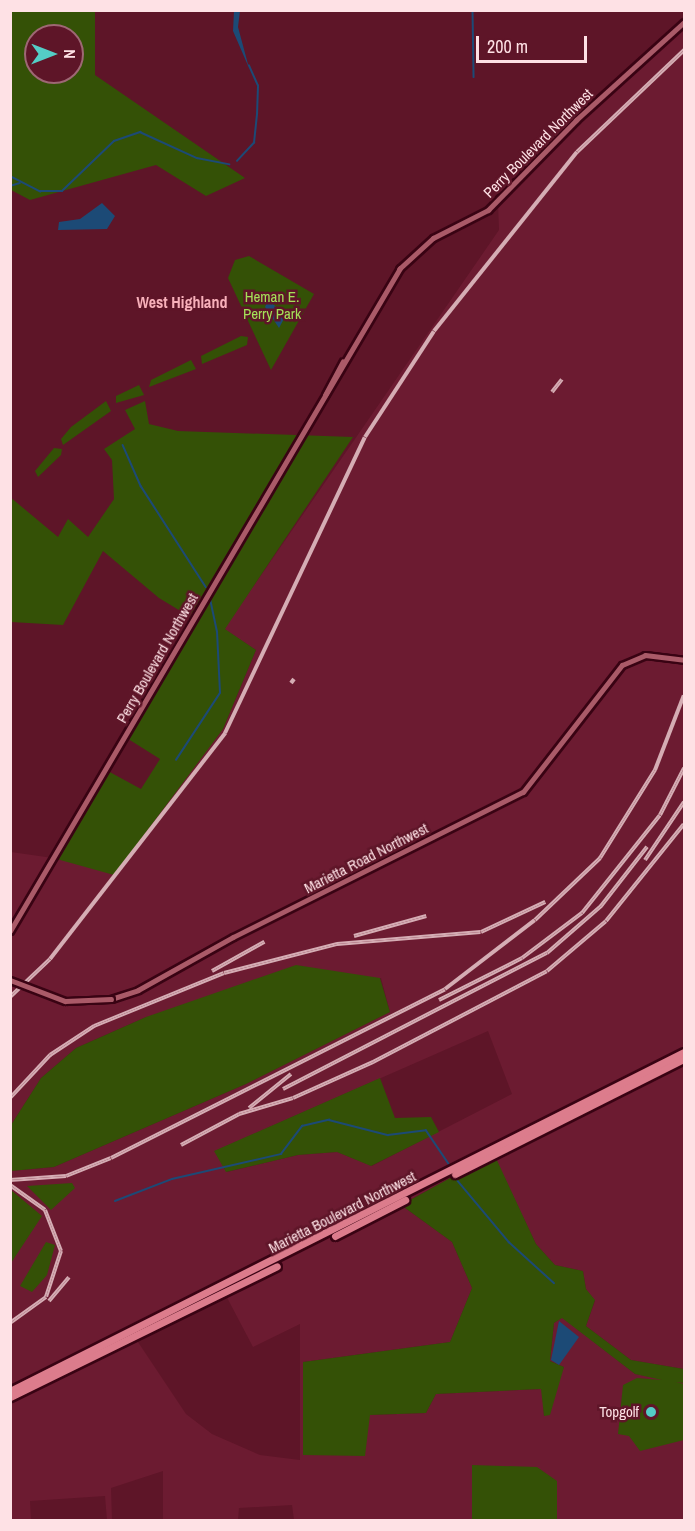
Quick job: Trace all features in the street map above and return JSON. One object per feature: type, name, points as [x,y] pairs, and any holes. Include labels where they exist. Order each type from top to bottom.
[{"type":"main road","name":"Marietta Boulevard Northwest","points":[[10,1391],[684,1052]]},
{"type":"main road","points":[[10,1396],[63,1375],[684,1059]]},
{"type":"street","name":"Perry Boulevard Northwest","points":[[10,931],[399,268],[433,238],[488,210],[576,120],[684,22]]},
{"type":"street","name":"Marietta Road Northwest","points":[[10,980],[65,1001],[111,999],[138,990],[233,937],[523,792],[622,665],[645,655],[684,660]]},
{"type":"shaded area","points":[[684,18],[684,1369],[631,1360],[586,1326],[595,1301],[586,1289],[583,1271],[555,1265],[536,1244],[493,1154],[401,1205],[452,1242],[472,1288],[450,1342],[303,1362],[370,1415],[426,1413],[436,1394],[542,1389],[544,1416],[564,1367],[550,1361],[554,1323],[562,1317],[635,1374],[684,1383],[684,1520],[294,1520],[292,1505],[239,1508],[238,1520],[163,1520],[163,1471],[111,1488],[112,1520],[107,1520],[105,1496],[30,1501],[31,1520],[11,1520],[11,1171],[54,1167],[246,1084],[390,1012],[381,978],[146,1017],[76,1048],[41,1078],[11,1125],[11,852],[53,858],[167,798],[223,729],[256,650],[224,629],[499,230],[498,203]],"holes":[[[488,1031],[512,1094],[372,1166],[337,1152],[298,1155],[227,1172],[215,1151]],[[222,1288],[253,1347],[300,1324],[300,1460],[260,1455],[212,1434],[186,1414],[132,1333]]]},
{"type":"green space","points":[[11,10],[95,11],[95,75],[245,178],[206,196],[156,165],[30,200],[11,190]]},
{"type":"green space","name":"Heman E. Perry Park","points":[[249,256],[314,294],[271,370],[228,278],[235,260]]},
{"type":"green space","points":[[241,336],[248,337],[247,345],[202,364],[201,356]]},
{"type":"green space","points":[[191,360],[196,369],[149,387],[151,380]]},
{"type":"green space","points":[[139,385],[144,395],[116,403],[116,396]]},
{"type":"green space","points":[[106,401],[111,411],[63,445],[61,439],[71,427]]},
{"type":"green space","points":[[145,401],[149,424],[178,431],[353,437],[225,629],[256,650],[223,729],[114,875],[53,858],[106,770],[141,789],[160,759],[125,737],[192,618],[159,598],[103,551],[63,625],[11,622],[10,497],[58,537],[68,519],[88,537],[114,499],[112,460],[104,449],[135,429],[125,410]]},
{"type":"green space","points":[[54,448],[62,449],[61,455],[38,477],[35,471]]},
{"type":"green space","points":[[296,965],[380,978],[390,1012],[246,1084],[54,1167],[11,1171],[11,1125],[41,1078],[76,1048],[146,1017]]},
{"type":"green space","points":[[380,1078],[395,1118],[431,1117],[439,1132],[371,1166],[337,1152],[298,1155],[226,1172],[214,1151]]},
{"type":"green space","points":[[494,1154],[536,1244],[555,1265],[583,1271],[586,1289],[595,1300],[586,1326],[631,1360],[684,1369],[684,1383],[676,1382],[684,1384],[684,1440],[640,1451],[629,1436],[618,1434],[623,1385],[637,1378],[662,1380],[635,1374],[562,1318],[554,1323],[550,1361],[564,1367],[550,1415],[544,1416],[541,1389],[436,1394],[426,1413],[370,1415],[365,1456],[303,1455],[303,1362],[450,1342],[472,1288],[452,1242],[401,1205]]},
{"type":"green space","points":[[72,1183],[75,1188],[51,1210],[27,1186]]},
{"type":"green space","points":[[11,1190],[42,1216],[11,1263]]},
{"type":"green space","points":[[46,1242],[55,1245],[47,1275],[32,1292],[20,1286]]},
{"type":"green space","points":[[472,1465],[537,1467],[557,1481],[557,1520],[472,1520]]},
{"type":"water","points":[[234,11],[240,11],[238,27],[249,68],[233,31]]},
{"type":"water","points":[[102,203],[115,216],[107,229],[58,230],[59,222],[80,219]]},
{"type":"water","points":[[268,300],[286,315],[279,328],[265,307]]},
{"type":"water","points":[[559,1321],[579,1337],[559,1365],[551,1360]]},
{"type":"waterway","points":[[473,10],[474,77]]},
{"type":"waterway","points":[[237,161],[254,143],[258,86],[249,66]]},
{"type":"waterway","points":[[10,176],[40,191],[62,191],[114,141],[140,132],[197,158],[229,164]]},
{"type":"waterway","points":[[10,186],[20,183]]},
{"type":"waterway","points":[[123,445],[141,486],[206,587]]},
{"type":"waterway","points":[[176,760],[220,693],[217,632],[209,595]]},
{"type":"waterway","points":[[115,1201],[172,1179],[281,1154],[302,1126],[329,1120],[388,1135],[426,1130],[449,1164]]},
{"type":"waterway","points":[[458,1181],[509,1242],[554,1283]]},
{"type":"railway","points":[[10,997],[50,959],[225,733],[365,437],[434,331],[577,152],[684,50]]},
{"type":"railway","points":[[552,392],[562,379]]},
{"type":"railway","points":[[291,683],[294,679]]},
{"type":"railway","points":[[10,1180],[66,1176],[111,1158],[445,989],[535,920],[600,858],[655,770],[684,695]]},
{"type":"railway","points":[[439,1000],[522,958],[582,913],[660,815],[684,768]]},
{"type":"railway","points":[[645,860],[684,802]]},
{"type":"railway","points":[[181,1145],[239,1114],[293,1098],[373,1062],[547,971],[606,921],[684,824]]},
{"type":"railway","points":[[283,1089],[547,953],[601,906],[647,847]]},
{"type":"railway","points":[[10,1098],[50,1055],[94,1026],[224,973],[337,944],[481,932],[545,902]]},
{"type":"railway","points":[[354,936],[426,916]]},
{"type":"railway","points":[[212,971],[264,942]]},
{"type":"railway","points":[[249,1108],[291,1074]]},
{"type":"railway","points":[[10,1185],[45,1210],[61,1251],[46,1297],[10,1323]]},
{"type":"railway","points":[[49,1301],[69,1277]]},
{"type":"place","name":"Topgolf","points":[[651,1412]]},
{"type":"district","name":"West Highland","points":[[182,302]]}]
